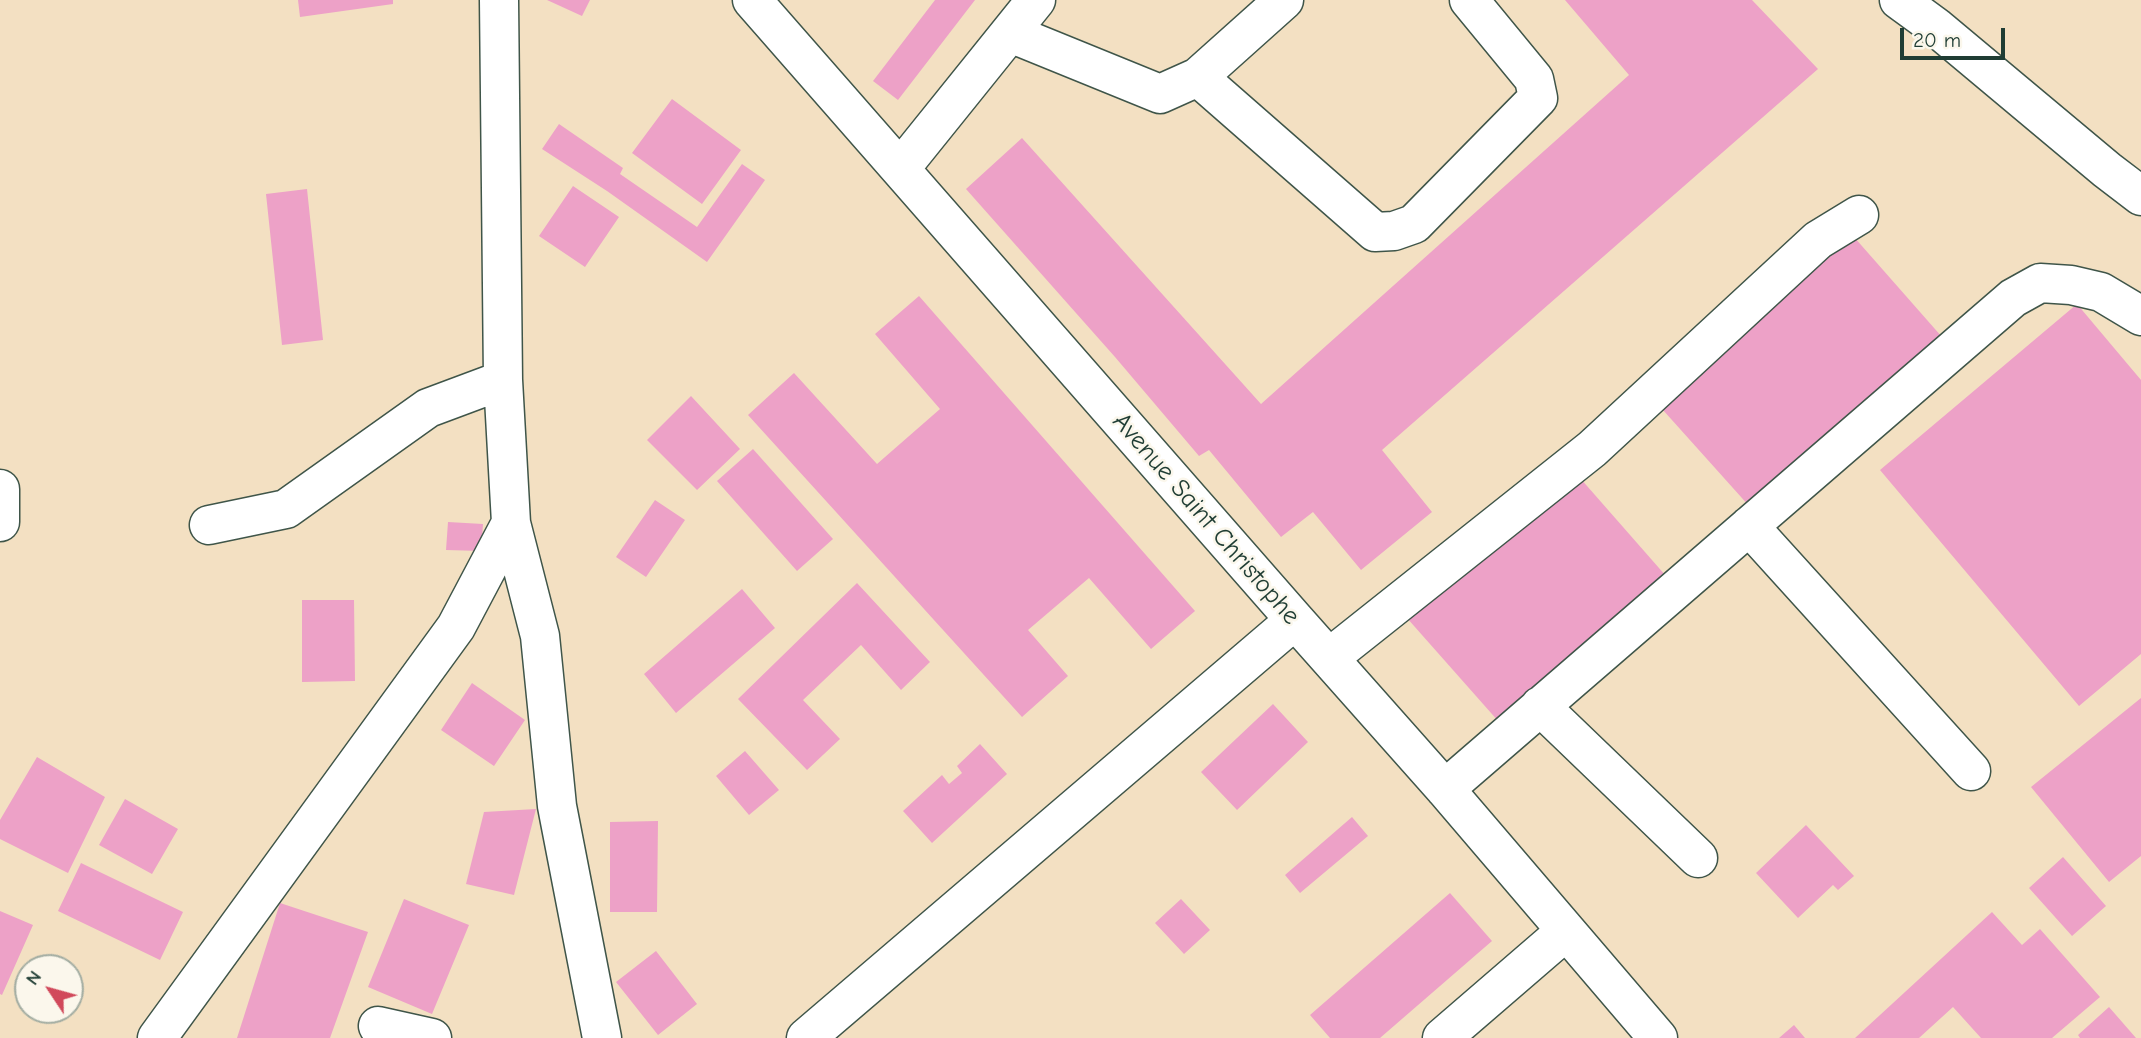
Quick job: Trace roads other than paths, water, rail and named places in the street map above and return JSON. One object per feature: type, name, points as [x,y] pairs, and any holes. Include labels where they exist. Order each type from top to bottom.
[{"type":"street","points":[[499,0],[503,380],[511,523],[540,636],[557,806],[602,1038]]},
{"type":"street","name":"Avenue Saint Christophe","points":[[752,0],[1445,789],[1658,1038]]},
{"type":"street","points":[[900,169],[1036,0]]},
{"type":"street","points":[[1010,33],[1160,94],[1198,77],[1284,0]]},
{"type":"street","points":[[1198,77],[1375,232],[1394,231],[1414,224],[1538,98],[1534,79],[1469,0]]},
{"type":"street","points":[[1899,0],[1936,27],[2141,196]]},
{"type":"street","points":[[1329,658],[1592,449],[1818,240],[1859,215]]},
{"type":"street","points":[[1445,789],[2013,298],[2040,283],[2071,285],[2101,292],[2141,316]]},
{"type":"street","points":[[209,525],[285,509],[428,408],[503,380]]},
{"type":"street","points":[[0,489],[0,522]]},
{"type":"street","points":[[157,1038],[456,627],[511,523]]},
{"type":"street","points":[[1749,526],[1971,771]]},
{"type":"street","points":[[806,1038],[1295,620]]},
{"type":"street","points":[[1540,706],[1698,858]]},
{"type":"street","points":[[1442,1038],[1566,931]]},
{"type":"street","points":[[378,1026],[432,1038]]}]
